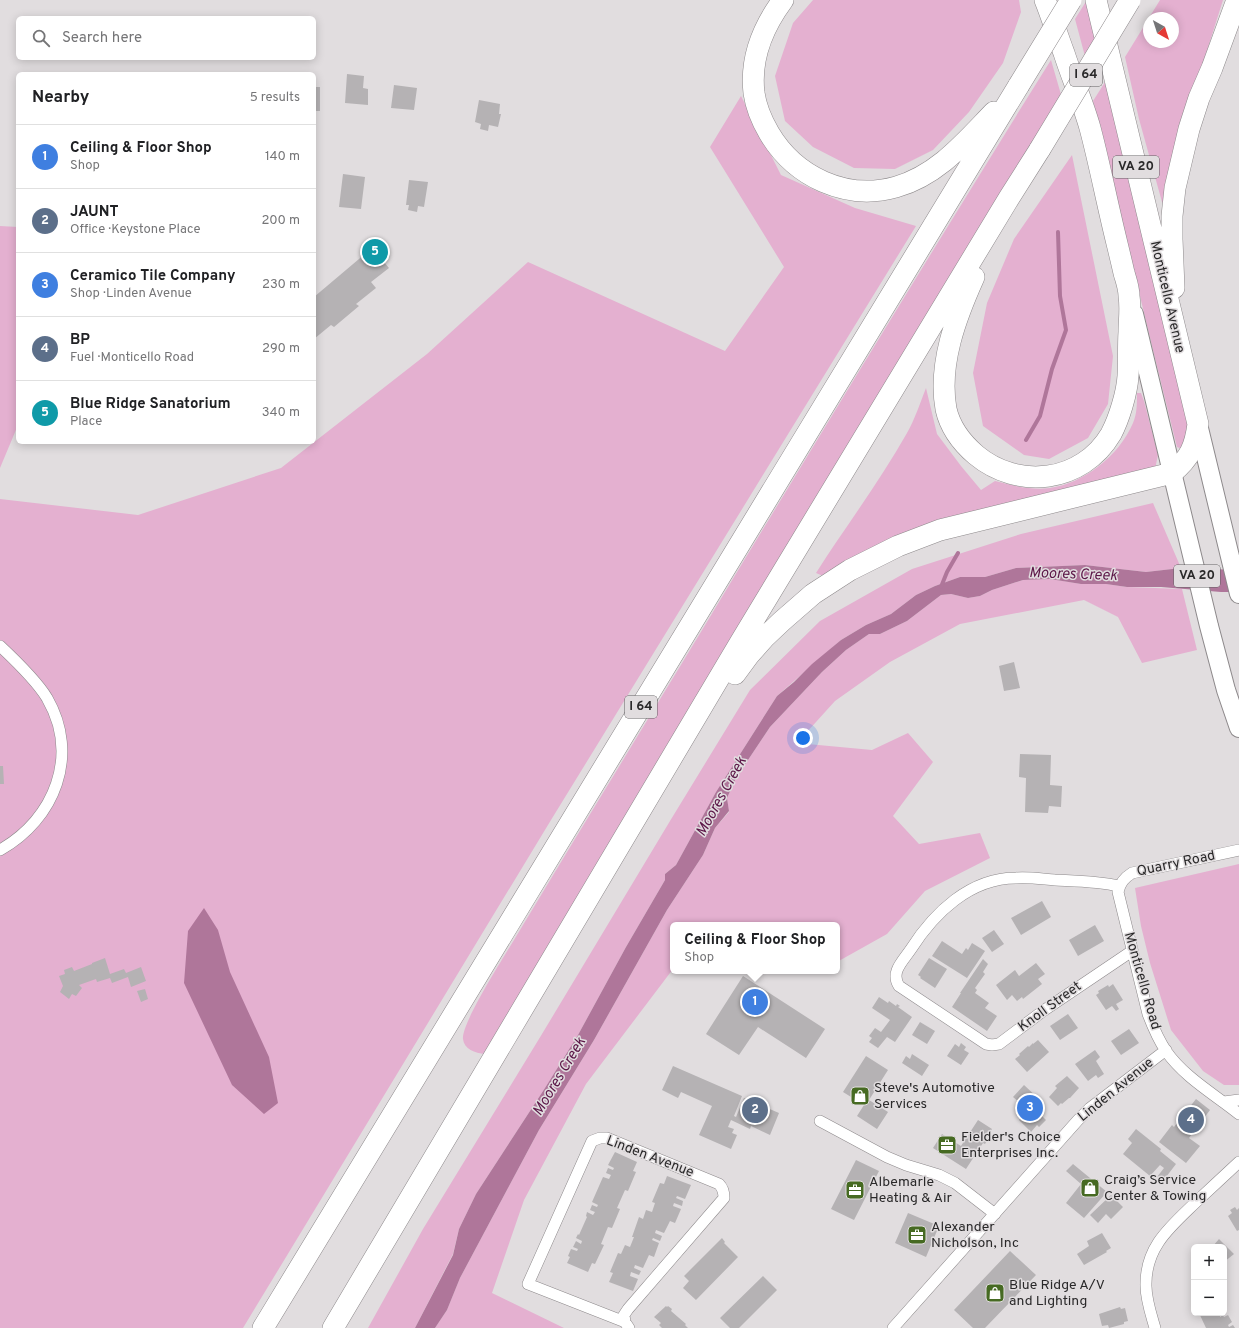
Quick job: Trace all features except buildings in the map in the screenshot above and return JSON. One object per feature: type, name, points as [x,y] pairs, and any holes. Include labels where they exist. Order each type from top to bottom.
[{"type":"highway","points":[[783,0],[768,23],[758,47],[754,65],[754,94],[763,123],[776,144],[789,160],[798,167],[825,182],[839,187],[871,191],[897,186],[925,175],[960,148],[1019,85]]},
{"type":"highway","points":[[1045,0],[1090,128]]},
{"type":"highway","name":"VA 20","points":[[1059,0],[1076,64],[1130,296]]},
{"type":"highway","name":"I 64","points":[[263,1328],[1071,0]]},
{"type":"highway","name":"Monticello Avenue","points":[[1096,0],[1198,424]]},
{"type":"highway","name":"I 64","points":[[333,1328],[621,842],[1130,0]]},
{"type":"highway","points":[[1176,334],[1172,239],[1172,216],[1175,188],[1189,129],[1199,98],[1237,0]]},
{"type":"highway","points":[[1009,198],[966,294],[957,318],[948,349],[945,373],[947,410],[952,425],[965,444],[985,462],[1002,471],[1014,475],[1034,477],[1050,476],[1065,472],[1088,460],[1100,449],[1111,433],[1118,416],[1128,377],[1130,296]]},
{"type":"highway","points":[[621,842],[749,655],[782,620],[813,594],[834,580],[874,558],[892,549],[940,530],[1172,473],[1182,465],[1192,451],[1196,439],[1198,424]]},
{"type":"main road","name":"VA 20","points":[[1130,296],[1209,626],[1226,690],[1239,728]]},
{"type":"main road","name":"Monticello Avenue","points":[[1198,424],[1239,594]]},
{"type":"street","points":[[0,646],[40,688],[46,697],[54,712],[61,734],[62,752],[58,781],[51,799],[28,830],[0,850]]},
{"type":"street","name":"Quarry Road","points":[[1119,886],[1125,877],[1132,873],[1239,850]]},
{"type":"street","name":"Knoll Street","points":[[1119,886],[1100,882],[1015,878],[982,885],[965,893],[940,912],[916,940],[895,974],[896,981],[899,986],[986,1044],[992,1046],[999,1044],[1043,1010],[1132,951]]},
{"type":"street","name":"Monticello Road","points":[[1119,886],[1118,892],[1132,951],[1148,1014],[1155,1032],[1166,1050],[1186,1073],[1239,1114]]},
{"type":"street","name":"Linden Avenue","points":[[893,1328],[1078,1120],[1090,1108],[1166,1050]]},
{"type":"street","points":[[1224,1102],[1239,1100]]},
{"type":"street","points":[[820,1121],[887,1157],[906,1165],[939,1175],[955,1183],[995,1214]]},
{"type":"street","name":"Linden Avenue","points":[[600,1138],[607,1138],[718,1184],[724,1193],[724,1198],[628,1309],[624,1315],[627,1325],[528,1284],[592,1141],[600,1138]]},
{"type":"street","points":[[1155,1328],[1148,1302],[1146,1287],[1146,1275],[1149,1260],[1155,1246],[1166,1231],[1239,1162]]},
{"type":"shaded area","points":[[813,0],[1019,0],[1021,12],[1003,63],[969,112],[933,150],[895,169],[854,168],[813,147],[785,121],[775,76],[793,23]]},
{"type":"shaded area","points":[[1087,0],[1097,41],[1086,60],[1075,19]]},
{"type":"shaded area","points":[[1160,0],[1223,0],[1199,76],[1165,205],[1162,202],[1139,119],[1125,57],[1143,28],[1143,48],[1179,48],[1179,12],[1153,12]]},
{"type":"shaded area","points":[[1051,60],[1062,98],[485,1054],[477,1053],[471,1050],[465,1045],[463,1039],[464,1031],[469,1018],[495,971],[852,382]]},
{"type":"shaded area","points":[[1107,79],[1190,422],[1182,449],[1177,447],[1093,101]]},
{"type":"shaded area","points":[[741,96],[781,175],[855,208],[916,226],[551,820],[243,1328],[0,1328],[0,499],[138,515],[281,468],[312,444],[316,444],[316,441],[427,354],[528,262],[725,351],[784,267],[710,147]]},
{"type":"shaded area","points":[[1072,155],[1113,356],[1108,404],[1088,438],[1049,459],[1024,455],[983,426],[973,373],[987,303],[1014,239]]},
{"type":"shaded area","points":[[0,226],[16,227],[16,430],[0,468]]},
{"type":"shaded area","points":[[926,388],[937,434],[981,490],[995,481],[1029,488],[1050,488],[1063,485],[1088,474],[1110,457],[1127,435],[1135,416],[1137,393],[1141,393],[1144,401],[1158,455],[1155,469],[1092,487],[828,578],[816,573],[897,451],[907,433]]},
{"type":"shaded area","points":[[1153,503],[1181,568],[1146,572],[1085,565],[1016,568],[985,577],[960,577],[916,595],[891,614],[866,625],[841,640],[777,696],[716,792],[676,865],[665,874],[665,880],[626,947],[578,1035],[476,1194],[459,1229],[453,1254],[415,1328],[368,1328],[423,1229],[750,690],[820,621],[912,569],[1021,534]]},
{"type":"shaded area","points":[[1051,579],[1081,584],[1106,584],[1127,587],[1182,589],[1197,650],[1142,663],[1118,617],[1084,600],[960,624],[890,662],[835,701],[797,743],[872,750],[908,733],[933,762],[893,816],[919,844],[980,833],[990,858],[925,891],[887,934],[840,960],[840,922],[670,922],[670,973],[586,1084],[524,1200],[492,1293],[564,1328],[435,1328],[447,1310],[460,1278],[539,1130],[594,1040],[667,910],[703,855],[715,828],[729,812],[727,798],[736,778],[770,727],[822,672],[846,650],[869,634],[880,634],[907,621],[941,595],[951,594],[968,598],[980,596],[992,590],[1023,580]]},
{"type":"shaded area","points":[[1239,864],[1239,1085],[1224,1085],[1203,1071],[1171,1030],[1150,963],[1141,926],[1135,888]]},
{"type":"water","name":"Moores Creek","points":[[1085,565],[1146,572],[1181,568],[1239,570],[1239,592],[1161,587],[1127,587],[1106,584],[1081,584],[1050,579],[1023,580],[992,590],[980,596],[968,598],[951,594],[941,595],[907,621],[880,634],[869,634],[846,650],[822,672],[770,727],[736,778],[727,798],[729,811],[715,828],[703,855],[667,910],[594,1040],[539,1130],[460,1278],[447,1310],[435,1328],[415,1328],[453,1255],[459,1229],[476,1194],[578,1035],[626,947],[665,880],[665,874],[676,865],[716,792],[777,696],[841,640],[866,625],[891,614],[916,595],[935,586],[960,577],[985,577],[1016,568]]},
{"type":"water","points":[[204,908],[218,930],[230,972],[269,1057],[278,1103],[264,1114],[232,1085],[184,983],[188,931]]},
{"type":"waterway","points":[[1026,440],[1040,416],[1052,369],[1066,330],[1060,296],[1058,232]]},
{"type":"waterway","points":[[941,587],[947,572],[958,553]]},
{"type":"place","name":"Blue Ridge Sanatorium","points":[[375,252]]},
{"type":"place","name":"Ceiling & Floor Shop","points":[[755,1002]]},
{"type":"place","name":"Steve's Automotive Services","points":[[860,1096]]},
{"type":"place","name":"Ceramico Tile Company","points":[[1030,1108]]},
{"type":"place","name":"JAUNT","points":[[755,1110]]},
{"type":"place","name":"BP","points":[[1191,1120]]},
{"type":"place","name":"Fielder's Choice Enterprises Inc.","points":[[947,1145]]},
{"type":"place","name":"Craig’s Service Center & Towing","points":[[1090,1188]]},
{"type":"place","name":"Albemarle Heating & Air","points":[[855,1190]]},
{"type":"place","name":"Alexander Nicholson, Inc","points":[[917,1235]]},
{"type":"place","name":"Blue Ridge A/V and Lighting","points":[[995,1293]]}]
